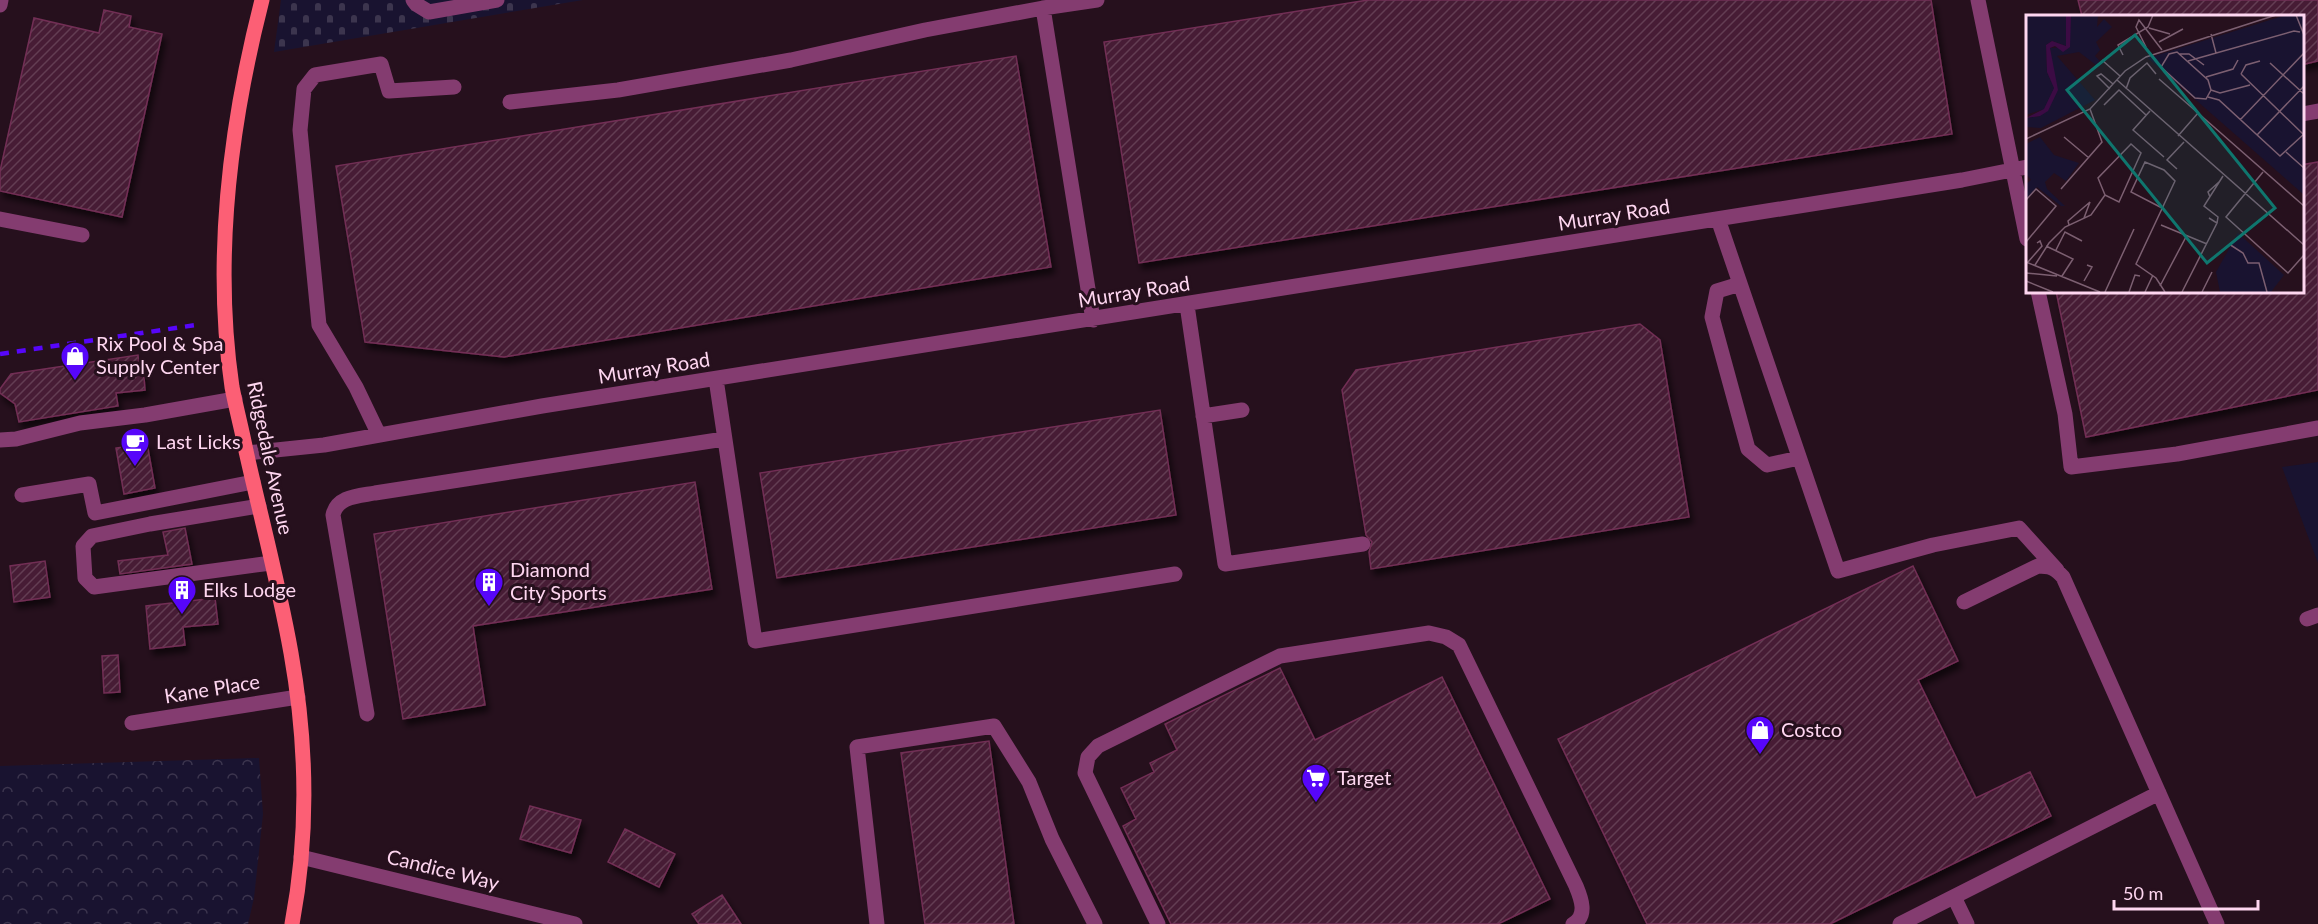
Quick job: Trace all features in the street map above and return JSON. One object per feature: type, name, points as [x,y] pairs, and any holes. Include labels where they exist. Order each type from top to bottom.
[{"type":"main road","name":"Ridgedale Avenue","points":[[262,0],[248,56],[236,121],[227,200],[226,325],[235,399],[291,651],[298,697],[305,775],[299,888],[292,924]]},
{"type":"street","points":[[0,5],[1,0]]},
{"type":"street","points":[[413,0],[429,12],[497,0]]},
{"type":"street","points":[[510,102],[618,90],[779,62],[924,30],[1097,0]]},
{"type":"street","points":[[1978,0],[2020,169],[2026,229]]},
{"type":"street","points":[[1044,8],[1093,320]]},
{"type":"street","points":[[379,435],[356,387],[319,325],[300,130],[304,89],[315,75],[381,64],[389,91],[454,87]]},
{"type":"street","points":[[2303,114],[2318,111]]},
{"type":"street","name":"Murray Road","points":[[247,453],[324,445],[716,379],[1187,305],[2020,169]]},
{"type":"street","points":[[0,219],[82,235]]},
{"type":"street","points":[[1718,219],[1838,571],[1934,544],[2019,528],[2063,577],[2217,924]]},
{"type":"street","points":[[1740,284],[1717,291],[1712,317],[1748,449],[1767,465],[1799,458]]},
{"type":"street","points":[[2038,292],[2065,414],[2071,467],[2177,454],[2318,428]]},
{"type":"street","points":[[1187,305],[1225,564],[1363,544]]},
{"type":"street","points":[[716,379],[755,641],[1175,574]]},
{"type":"street","points":[[0,440],[16,439],[80,423],[145,415],[235,399]]},
{"type":"street","points":[[1203,416],[1242,410]]},
{"type":"street","points":[[367,714],[333,515],[335,507],[343,500],[724,439]]},
{"type":"street","points":[[22,495],[89,484],[95,513],[253,482]]},
{"type":"street","points":[[259,506],[92,536],[83,546],[85,578],[94,587],[272,563]]},
{"type":"street","points":[[1964,602],[2038,566],[2049,566],[2057,570]]},
{"type":"street","points":[[1158,924],[1085,773],[1088,757],[1098,746],[1280,656],[1429,633],[1446,637],[1459,645],[1576,886],[1582,903],[1582,912],[1576,923]]},
{"type":"street","name":"Kane Place","points":[[132,723],[298,697]]},
{"type":"street","points":[[877,924],[857,747],[994,726],[1029,782],[1052,839],[1095,924]]},
{"type":"street","points":[[1900,924],[2159,793]]},
{"type":"street","name":"Candice Way","points":[[301,856],[576,924]]},
{"type":"street","points":[[1954,897],[1967,924]]},
{"type":"green space","points":[[281,0],[583,0],[274,52]]},
{"type":"green space","points":[[2318,462],[2318,563],[2282,467]]},
{"type":"green space","points":[[259,758],[263,814],[254,898],[248,924],[0,924],[0,766]]},
{"type":"building","points":[[1368,0],[1931,0],[1952,134],[1139,263],[1104,42]]},
{"type":"building","points":[[2078,0],[2318,0],[2318,61],[2303,65],[2303,15],[2082,15]]},
{"type":"building","points":[[104,10],[131,16],[129,27],[162,34],[122,217],[0,191],[0,171],[34,18],[99,33]]},
{"type":"building","points":[[1016,56],[1051,267],[504,357],[365,342],[336,166]]},
{"type":"building","points":[[2318,162],[2318,390],[2086,437],[2056,292],[2303,292],[2303,165]]},
{"type":"building","points":[[1640,324],[1660,340],[1689,517],[1371,569],[1369,552],[1372,542],[1366,535],[1342,390],[1356,370]]},
{"type":"building","name":"Rix Pool & Spa Supply Center","points":[[138,355],[139,365],[143,365],[145,390],[116,393],[118,406],[19,422],[15,404],[0,393],[0,389],[11,374]]},
{"type":"building","points":[[1160,410],[1176,515],[777,578],[760,473]]},
{"type":"building","name":"Last Licks","points":[[147,443],[155,488],[124,494],[116,448]]},
{"type":"building","name":"Diamond City Sports","points":[[695,482],[712,589],[473,626],[485,705],[403,719],[374,534]]},
{"type":"building","points":[[185,528],[192,564],[120,574],[118,561],[168,555],[163,532]]},
{"type":"building","points":[[45,561],[50,597],[14,602],[10,566]]},
{"type":"building","name":"Costco","points":[[1913,566],[1958,661],[1918,680],[1976,798],[2030,772],[2051,816],[1830,924],[1647,924],[1558,739]]},
{"type":"building","name":"Elks Lodge","points":[[215,598],[218,624],[183,627],[185,645],[150,649],[146,606]]},
{"type":"building","points":[[118,655],[120,692],[104,693],[102,656]]},
{"type":"building","name":"Target","points":[[1280,668],[1315,740],[1442,677],[1550,899],[1498,924],[1171,924],[1123,826],[1136,819],[1121,788],[1154,772],[1150,763],[1177,750],[1165,724]]},
{"type":"building","points":[[989,741],[1014,924],[925,924],[901,753]]},
{"type":"building","points":[[530,806],[581,820],[571,853],[520,839]]},
{"type":"building","points":[[625,829],[675,854],[659,887],[608,862]]},
{"type":"building","points":[[722,895],[741,924],[699,924],[692,914]]},
{"type":"railway","points":[[0,354],[196,325]]},
{"type":"place","name":"Rix Pool & Spa Supply Center","points":[[75,382]]},
{"type":"place","name":"Last Licks","points":[[135,468]]},
{"type":"place","name":"Diamond City Sports","points":[[489,608]]},
{"type":"place","name":"Elks Lodge","points":[[182,616]]},
{"type":"place","name":"Costco","points":[[1760,756]]},
{"type":"place","name":"Target","points":[[1316,804]]}]
